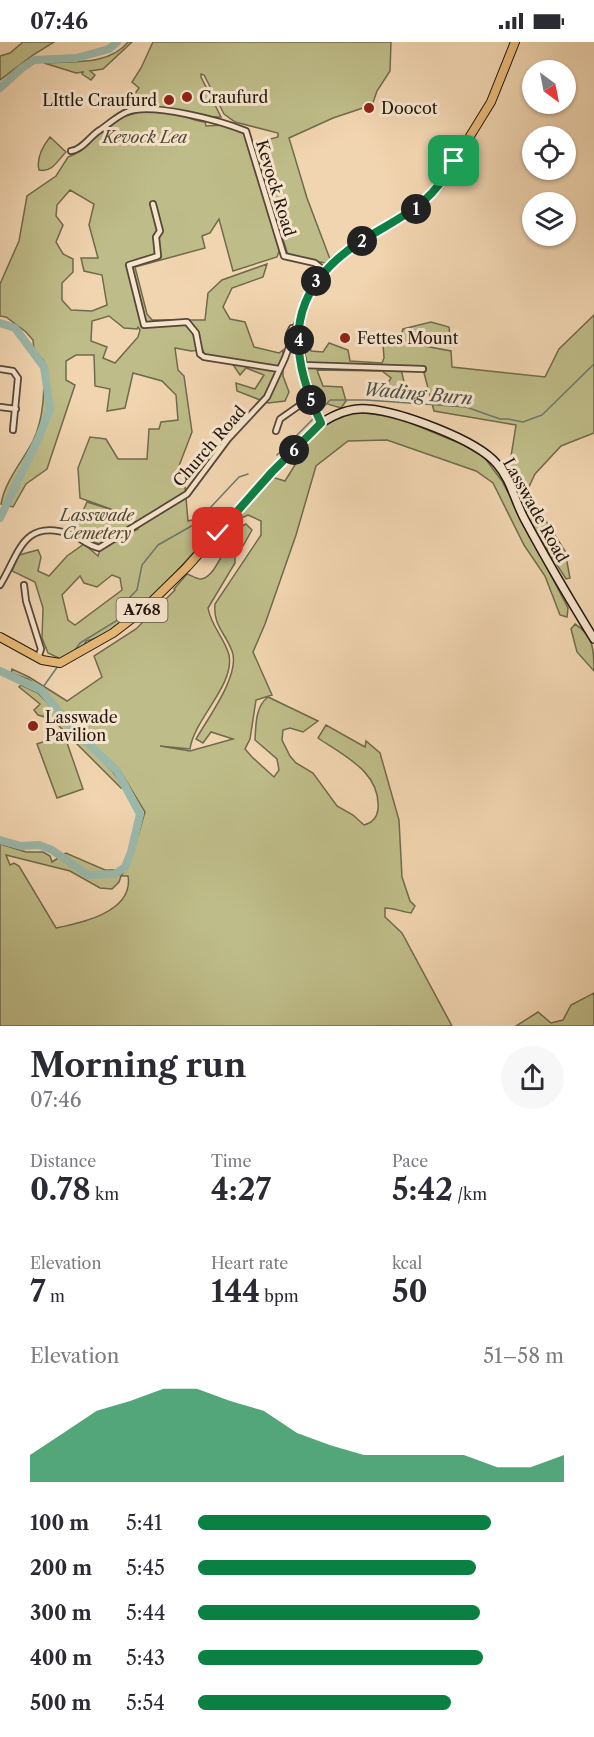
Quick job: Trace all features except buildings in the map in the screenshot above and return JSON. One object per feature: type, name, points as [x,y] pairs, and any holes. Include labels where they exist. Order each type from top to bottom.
[{"type":"main road","points":[[318,417],[310,398],[302,365],[297,328],[311,288],[335,260],[421,204],[440,185],[491,102],[515,42]]},
{"type":"main road","name":"Lasswade Road","points":[[39,656],[49,663],[64,662],[92,647],[156,597],[187,567],[318,417]]},
{"type":"main road","name":"A768","points":[[0,637],[39,656]]},
{"type":"street","name":"Kevock Road","points":[[70,151],[77,150],[92,134],[133,110],[173,111],[222,122],[246,131],[284,256],[315,263],[325,270]]},
{"type":"street","points":[[153,204],[160,231],[156,237],[158,256],[129,265],[144,325],[188,322],[196,333],[200,354],[204,357],[279,369]]},
{"type":"street","name":"Church Road","points":[[0,585],[9,571],[19,546],[30,537],[44,531],[54,530],[71,534],[99,548],[187,494],[228,439],[267,397],[289,347],[289,334],[292,328],[297,328]]},
{"type":"street","points":[[302,365],[423,369]]},
{"type":"street","points":[[1,367],[13,371],[18,378],[13,429]]},
{"type":"street","points":[[276,430],[280,419],[310,398]]},
{"type":"street","points":[[0,407],[16,409]]},
{"type":"street","name":"Lasswade Road","points":[[318,417],[367,409],[404,417],[454,436],[485,453],[502,469],[543,554],[594,639]]},
{"type":"street","points":[[8,422],[14,422]]},
{"type":"street","points":[[24,585],[26,601],[41,649],[39,656]]},
{"type":"green space","points":[[23,42],[54,42],[0,80],[0,56],[10,53]]},
{"type":"green space","points":[[128,42],[132,42],[103,69],[90,71],[95,75],[91,80],[82,74],[83,72],[76,73],[44,63],[100,59],[120,50]]},
{"type":"green space","points":[[153,42],[391,42],[390,71],[377,91],[370,111],[366,107],[333,118],[289,138],[307,198],[330,259],[325,263],[288,255],[252,144],[278,137],[278,133],[235,122],[224,114],[204,75],[201,74],[201,77],[221,117],[173,109],[128,109],[125,107],[139,88],[132,82]]},
{"type":"green space","points":[[146,110],[171,112],[205,122],[206,126],[224,125],[244,133],[280,249],[277,257],[233,271],[219,219],[210,233],[202,236],[205,248],[135,267],[147,314],[152,320],[205,320],[208,293],[222,280],[267,264],[263,277],[232,288],[223,307],[230,319],[245,322],[254,347],[279,353],[283,350],[283,376],[289,392],[285,401],[268,403],[237,391],[236,383],[255,389],[264,375],[246,368],[240,375],[232,363],[205,357],[203,350],[191,351],[175,348],[178,370],[184,376],[192,432],[174,479],[185,486],[188,521],[214,515],[221,522],[140,608],[122,623],[86,641],[83,648],[63,660],[48,653],[42,638],[43,608],[35,582],[12,571],[19,555],[38,550],[41,557],[38,571],[49,576],[67,556],[84,544],[98,556],[100,550],[138,529],[134,521],[135,524],[99,544],[73,533],[87,502],[119,512],[80,498],[78,468],[90,437],[106,439],[118,459],[147,459],[149,429],[159,429],[161,422],[178,420],[176,395],[162,381],[133,373],[125,408],[107,411],[110,389],[95,386],[94,355],[76,355],[66,361],[66,380],[75,385],[47,469],[26,484],[13,507],[1,504],[10,479],[29,449],[40,422],[44,361],[34,350],[33,340],[26,332],[6,317],[0,316],[0,284],[19,241],[27,196],[56,176],[68,157],[75,154],[94,136],[119,118]],"holes":[[[70,190],[94,204],[89,225],[98,258],[81,258],[84,271],[102,275],[107,305],[92,311],[71,310],[62,300],[62,283],[73,272],[73,259],[63,254],[56,242],[63,225],[56,216],[57,205]],[[109,316],[124,328],[137,329],[138,327],[140,330],[138,337],[115,363],[103,358],[107,347],[91,341],[92,321]],[[112,575],[120,578],[122,590],[75,625],[68,620],[62,595],[80,576],[84,583],[97,587]]]},
{"type":"green space","points":[[50,137],[66,152],[48,170],[39,170],[39,157]]},
{"type":"green space","points":[[594,315],[594,433],[561,446],[535,474],[527,491],[565,551],[570,578],[566,579],[528,520],[509,469],[516,425],[434,411],[423,369],[401,369],[404,382],[409,389],[400,397],[384,390],[391,378],[382,371],[317,370],[323,386],[342,387],[346,401],[341,408],[317,401],[307,371],[303,332],[307,330],[311,351],[323,352],[329,343],[348,350],[350,361],[382,363],[383,344],[398,344],[403,329],[431,322],[449,327],[450,337],[417,334],[413,344],[451,351],[452,367],[545,377],[559,349]]},
{"type":"green space","points":[[364,413],[396,417],[464,445],[484,457],[502,481],[568,608],[567,617],[560,615],[545,576],[524,545],[493,483],[476,471],[387,440],[348,441],[316,466],[296,535],[253,652],[272,695],[256,700],[250,739],[245,749],[274,777],[279,770],[277,759],[255,740],[258,711],[268,697],[318,721],[303,732],[290,728],[283,730],[282,740],[290,756],[296,763],[313,773],[337,806],[353,815],[364,825],[374,820],[377,815],[377,796],[374,785],[359,766],[318,738],[326,725],[365,747],[366,741],[380,753],[399,820],[402,877],[410,901],[415,906],[411,913],[385,908],[385,917],[402,933],[452,1026],[0,1026],[0,844],[26,852],[43,852],[50,856],[52,862],[66,853],[105,870],[114,870],[121,876],[132,853],[145,812],[119,769],[75,727],[47,693],[28,679],[11,673],[12,669],[67,701],[102,677],[94,656],[136,629],[175,590],[187,574],[201,579],[213,571],[233,535],[246,524],[252,530],[243,546],[235,554],[235,563],[208,608],[229,655],[226,678],[199,726],[190,749],[160,746],[190,751],[233,739],[211,732],[203,743],[196,739],[222,696],[234,661],[232,651],[216,618],[215,604],[261,535],[261,521],[248,515],[237,520],[272,477],[285,481],[316,431],[343,414]],"holes":[[[6,855],[70,871],[100,888],[112,889],[121,876],[128,876],[128,888],[123,899],[114,907],[91,919],[56,928],[19,866],[14,863],[10,865]]]},
{"type":"green space","points":[[575,624],[586,634],[592,644],[594,671],[577,652],[571,629]]},
{"type":"green space","points":[[21,685],[38,693],[113,772],[124,788],[121,788],[52,719],[38,715],[34,710],[40,704],[19,687]]},
{"type":"green space","points":[[64,734],[83,789],[57,798],[37,744]]},
{"type":"green space","points":[[594,993],[594,1026],[516,1026],[538,1012],[551,1023],[563,1020],[571,1005]]},
{"type":"waterway","points":[[0,88],[34,60],[76,58],[109,49],[117,42]]},
{"type":"waterway","points":[[0,323],[15,328],[44,367],[50,409],[0,518]]},
{"type":"waterway","name":"Wading Burn","points":[[319,412],[330,400],[366,400],[466,407],[500,419],[523,422],[542,415],[594,364]]},
{"type":"waterway","name":"Wading Burn","points":[[277,455],[316,416]]},
{"type":"waterway","name":"Wading Burn","points":[[75,650],[80,643],[116,621],[132,608],[130,597],[137,590],[142,565],[158,545],[195,524],[239,477],[248,474]]},
{"type":"waterway","name":"Wading Burn","points":[[41,690],[58,666]]},
{"type":"waterway","points":[[0,671],[41,690],[71,727],[117,771],[140,814],[125,867],[115,874],[88,875],[52,850],[39,845],[21,846],[0,840]]},
{"type":"place","name":"Craufurd","points":[[187,97]]},
{"type":"place","name":"LIttle Craufurd","points":[[169,100]]},
{"type":"place","name":"Doocot","points":[[369,108]]},
{"type":"place","name":"Fettes Mount","points":[[345,338]]},
{"type":"place","name":"Lasswade Pavilion","points":[[33,726]]},
{"type":"route","points":[[218,533],[272,472],[321,423],[304,377],[297,328],[311,288],[335,260],[412,211],[431,196],[448,174],[454,161]]},
{"type":"park label","name":"Kevock Lea","points":[[145,137]]},
{"type":"park label","name":"Lasswade Cemetery","points":[[97,524]]}]
